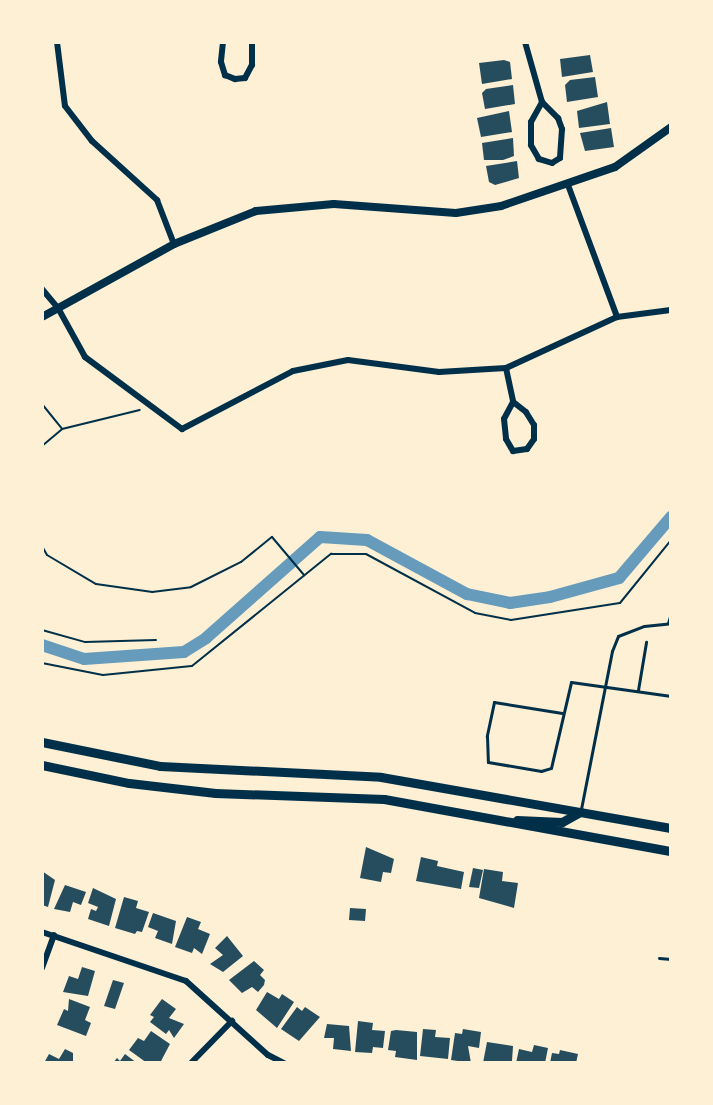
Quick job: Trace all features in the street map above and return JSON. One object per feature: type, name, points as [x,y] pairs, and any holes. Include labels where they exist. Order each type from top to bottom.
[{"type":"main road","points":[[42,742],[160,766],[218,772],[351,773],[671,828]]},
{"type":"main road","points":[[42,765],[179,790],[363,796],[671,851]]},
{"type":"main road","points":[[499,820],[562,822],[580,812]]},
{"type":"street","points":[[57,42],[65,106],[92,141],[156,200],[174,244]]},
{"type":"street","points":[[223,42],[221,62],[225,75],[235,79],[245,78],[252,65],[252,42]]},
{"type":"street","points":[[525,42],[542,102],[558,118],[562,129],[561,158],[552,163],[538,159],[531,145],[531,122],[542,102]]},
{"type":"street","points":[[42,317],[174,244],[256,211],[334,204],[456,213],[501,206],[568,185],[615,167],[671,127]]},
{"type":"street","points":[[568,185],[617,317]]},
{"type":"street","points":[[42,289],[58,309],[85,357],[182,429],[292,370],[348,360],[439,372],[506,368],[617,317],[671,310]]},
{"type":"street","points":[[506,368],[513,402],[504,419],[506,439],[513,451],[527,449],[534,439],[534,425],[526,412],[513,402]]},
{"type":"street","points":[[42,932],[168,972],[199,990],[268,1054],[284,1063]]},
{"type":"street","points":[[42,968],[54,935]]},
{"type":"street","points":[[191,1063],[232,1021]]},
{"type":"lane","points":[[580,812],[618,636],[644,626],[670,623],[671,613]]},
{"type":"lane","points":[[638,690],[646,642]]},
{"type":"lane","points":[[562,713],[494,702],[487,736],[488,762],[541,771],[551,768],[571,682],[606,685],[671,696]]},
{"type":"lane","points":[[659,958],[671,959]]},
{"type":"path","points":[[42,404],[62,429]]},
{"type":"path","points":[[42,446],[62,429],[151,407]]},
{"type":"path","points":[[42,546],[47,555],[96,584],[153,592],[191,587],[241,562],[272,537],[304,575]]},
{"type":"path","points":[[42,663],[103,675],[192,666],[330,554],[366,554],[475,613],[511,620],[620,603],[671,540]]},
{"type":"path","points":[[42,630],[85,642],[156,640]]},
{"type":"building","points":[[590,55],[593,72],[562,77],[560,59]]},
{"type":"building","points":[[504,60],[510,62],[512,79],[482,84],[479,63]]},
{"type":"building","points":[[595,77],[598,97],[567,102],[565,85],[570,80]]},
{"type":"building","points":[[513,85],[515,104],[485,109],[482,93],[486,89]]},
{"type":"building","points":[[607,102],[610,124],[579,128],[577,111]]},
{"type":"building","points":[[509,111],[512,132],[481,137],[477,118]]},
{"type":"building","points":[[611,128],[614,147],[585,151],[580,133]]},
{"type":"building","points":[[513,138],[514,156],[503,160],[484,160],[482,143]]},
{"type":"building","points":[[517,161],[519,178],[495,185],[489,182],[486,166]]},
{"type":"building","points":[[366,847],[394,859],[391,873],[383,872],[381,882],[360,878]]},
{"type":"building","points":[[421,857],[438,861],[437,866],[464,872],[461,889],[416,881]]},
{"type":"building","points":[[473,868],[483,870],[479,888],[469,887]]},
{"type":"building","points":[[484,869],[503,872],[502,881],[518,883],[514,908],[479,898]]},
{"type":"building","points":[[42,871],[55,880],[48,907],[42,905]]},
{"type":"building","points":[[65,885],[86,892],[81,905],[73,902],[70,912],[54,909]]},
{"type":"building","points":[[93,888],[116,899],[109,926],[88,919],[91,909],[96,911],[98,907],[88,903]]},
{"type":"building","points":[[124,897],[138,901],[136,908],[149,912],[142,932],[137,931],[135,934],[115,928]]},
{"type":"building","points":[[350,908],[366,909],[365,921],[349,920]]},
{"type":"building","points":[[153,913],[176,921],[172,944],[155,938],[158,931],[148,927]]},
{"type":"building","points":[[187,917],[201,922],[198,929],[210,934],[202,954],[194,948],[192,953],[175,947]]},
{"type":"building","points":[[227,936],[243,956],[223,972],[210,964],[223,955],[215,948]]},
{"type":"building","points":[[254,961],[264,970],[260,975],[265,980],[264,985],[258,992],[252,987],[242,993],[229,980]]},
{"type":"building","points":[[82,967],[95,971],[88,996],[63,992],[69,976],[78,979]]},
{"type":"building","points":[[113,980],[124,983],[115,1009],[104,1006]]},
{"type":"building","points":[[267,992],[279,999],[282,994],[294,1002],[277,1028],[256,1010]]},
{"type":"building","points":[[69,999],[90,1007],[85,1020],[91,1023],[86,1036],[57,1025],[64,1009],[68,1011]]},
{"type":"building","points":[[162,999],[176,1009],[169,1018],[184,1024],[174,1038],[169,1030],[166,1034],[150,1022],[154,1017],[150,1015]]},
{"type":"building","points":[[297,1007],[302,1011],[305,1007],[320,1017],[299,1041],[281,1029]]},
{"type":"building","points":[[358,1021],[373,1023],[372,1030],[385,1031],[383,1048],[373,1047],[372,1053],[355,1052]]},
{"type":"building","points":[[327,1024],[349,1026],[351,1051],[333,1049],[334,1038],[324,1038]]},
{"type":"building","points":[[423,1029],[436,1030],[435,1037],[450,1038],[448,1059],[420,1056]]},
{"type":"building","points":[[463,1029],[481,1032],[479,1048],[468,1046],[471,1063],[451,1060],[455,1033],[462,1034]]},
{"type":"building","points":[[151,1031],[170,1044],[160,1063],[147,1063],[129,1050],[138,1038],[144,1041]]},
{"type":"building","points":[[391,1031],[417,1032],[417,1060],[395,1057],[396,1051],[388,1050]]},
{"type":"building","points":[[487,1042],[513,1046],[512,1061],[483,1063]]},
{"type":"building","points":[[534,1045],[548,1048],[545,1063],[516,1063],[519,1049],[532,1052]]},
{"type":"building","points":[[65,1049],[73,1053],[73,1063],[44,1063],[49,1054],[59,1059]]},
{"type":"building","points":[[560,1050],[578,1054],[576,1063],[550,1063],[552,1053],[559,1054]]},
{"type":"building","points":[[125,1054],[137,1063],[113,1063],[117,1058],[120,1061]]},
{"type":"waterway","points":[[42,645],[84,659],[184,652],[206,638],[320,537],[367,540],[467,594],[510,603],[550,597],[619,578],[671,517]]}]
